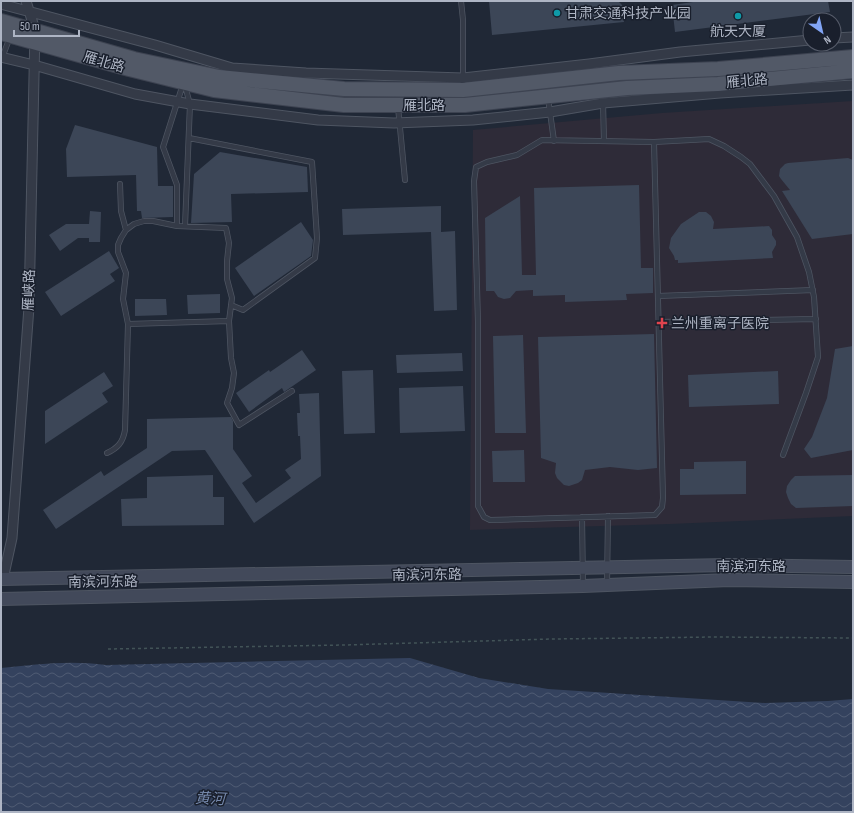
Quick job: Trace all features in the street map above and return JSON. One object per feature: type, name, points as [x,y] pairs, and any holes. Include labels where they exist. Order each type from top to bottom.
[{"type":"main road","name":"雁北路","points":[[1,21],[35,36],[129,69],[214,90],[336,104],[465,105],[548,96],[602,97],[627,88],[718,84],[853,71]]},
{"type":"main road","name":"雁北路","points":[[6,34],[35,36],[219,77],[344,89],[463,84],[619,73],[718,69],[853,57]]},
{"type":"main road","name":"南滨河东路","points":[[2,579],[583,568],[728,566],[853,567]]},
{"type":"main road","points":[[23,579],[23,599]]},
{"type":"main road","name":"南滨河东路","points":[[1,599],[583,586],[728,580],[853,582]]},
{"type":"street","name":"雁峡路","points":[[2,579],[12,538],[28,307],[35,36],[26,1]]},
{"type":"street","points":[[1,4],[30,13],[155,45],[232,68],[463,84],[590,64],[680,52],[802,41]]},
{"type":"street","points":[[842,37],[853,36]]},
{"type":"street","points":[[1,58],[34,65],[135,94],[190,104],[318,120],[400,123],[466,120],[550,112],[602,97],[720,93],[853,85]]},
{"type":"lane","points":[[461,1],[463,20],[463,84],[466,120]]},
{"type":"lane","points":[[1,58],[6,34]]},
{"type":"lane","points":[[177,226],[177,185],[163,147],[184,82]]},
{"type":"lane","points":[[184,82],[190,104],[185,226]]},
{"type":"lane","points":[[548,96],[554,141]]},
{"type":"lane","points":[[602,97],[604,141]]},
{"type":"lane","points":[[398,105],[406,180]]},
{"type":"lane","points":[[189,138],[312,162],[317,238],[315,258],[243,310],[231,305]]},
{"type":"lane","points":[[654,142],[663,502],[659,511],[655,515],[490,520],[484,517],[478,506],[478,330],[474,181],[476,167],[487,162],[517,155],[542,140],[654,142],[709,139],[724,146],[750,164],[774,196],[797,236],[809,272],[813,290],[818,357],[783,455]]},
{"type":"lane","points":[[120,184],[121,211],[126,230]]},
{"type":"lane","points":[[107,453],[114,450],[120,444],[125,430],[128,324],[123,299],[126,273],[118,252],[118,245],[126,230],[134,224],[144,221],[154,221],[177,226],[226,228],[229,243],[227,280],[232,298],[229,321],[231,358],[234,373],[232,388],[227,403],[239,425],[292,391]]},
{"type":"lane","points":[[658,296],[813,290]]},
{"type":"lane","points":[[658,322],[816,319]]},
{"type":"lane","points":[[128,324],[229,321]]},
{"type":"lane","points":[[607,585],[608,516]]},
{"type":"lane","points":[[582,517],[583,586]]},
{"type":"path","points":[[108,649],[552,639],[715,637],[853,638]]},
{"type":"shaded area","name":"兰州重离子医院","points":[[853,101],[853,516],[670,524],[470,530],[473,130],[662,113]]},
{"type":"water","name":"黄河","points":[[410,658],[479,678],[548,689],[765,703],[853,699],[853,812],[1,812],[1,668],[67,663],[106,665]]},
{"type":"building","name":"甘肃交通科技产业园","points":[[489,1],[618,1],[622,5],[624,22],[492,35]]},
{"type":"building","name":"航天大厦","points":[[700,1],[828,1],[830,12],[802,12],[802,16],[675,32],[672,5]]},
{"type":"building","points":[[75,125],[157,147],[158,186],[173,186],[173,217],[142,218],[141,211],[137,211],[136,175],[67,177],[66,149]]},
{"type":"building","points":[[220,152],[307,167],[308,192],[231,194],[232,222],[191,223],[194,174]]},
{"type":"building","points":[[848,158],[853,160],[853,234],[812,239],[782,191],[790,190],[779,176],[780,169],[788,163]]},
{"type":"building","points":[[639,185],[641,268],[653,268],[653,293],[626,294],[627,300],[565,302],[565,295],[533,296],[533,290],[516,291],[510,298],[504,299],[498,297],[494,291],[486,291],[485,218],[520,196],[522,275],[536,275],[534,188]]},
{"type":"building","points":[[441,206],[441,232],[455,231],[457,310],[434,311],[431,232],[343,235],[342,209]]},
{"type":"building","points":[[90,211],[101,212],[100,242],[89,242],[89,238],[78,238],[60,251],[49,235],[66,224],[89,224]]},
{"type":"building","points":[[699,212],[706,212],[711,216],[714,222],[713,229],[769,226],[776,241],[776,245],[772,252],[773,258],[678,263],[678,260],[675,260],[669,248],[671,238],[681,224]]},
{"type":"building","points":[[301,222],[313,240],[311,256],[254,296],[235,268]]},
{"type":"building","points":[[109,251],[119,268],[110,274],[115,281],[61,316],[45,292]]},
{"type":"building","points":[[220,294],[220,313],[188,314],[187,295]]},
{"type":"building","points":[[135,299],[166,299],[167,315],[135,316]]},
{"type":"building","points":[[654,334],[657,468],[638,470],[610,467],[585,470],[582,480],[578,483],[569,486],[564,485],[557,478],[555,473],[556,463],[541,458],[538,337]]},
{"type":"building","points":[[523,335],[526,433],[495,433],[493,336]]},
{"type":"building","points":[[853,346],[853,450],[811,458],[804,449],[812,437],[827,398],[835,349]]},
{"type":"building","points":[[302,350],[316,370],[284,392],[282,388],[249,412],[236,393],[269,370],[270,372]]},
{"type":"building","points":[[462,353],[463,371],[397,373],[396,355]]},
{"type":"building","points":[[373,370],[375,433],[344,434],[342,371]]},
{"type":"building","points":[[778,371],[779,404],[689,407],[688,375]]},
{"type":"building","points":[[104,372],[113,386],[102,393],[108,402],[45,444],[45,411]]},
{"type":"building","points":[[463,386],[465,431],[400,433],[399,388]]},
{"type":"building","points":[[319,393],[321,476],[254,523],[205,450],[172,451],[56,529],[43,510],[101,471],[104,476],[147,448],[147,419],[231,417],[233,421],[233,449],[252,476],[242,483],[256,503],[291,478],[285,470],[301,459],[297,413],[300,413],[299,394]]},
{"type":"building","points":[[524,450],[525,482],[493,482],[492,451]]},
{"type":"building","points":[[746,461],[746,494],[680,495],[680,469],[694,469],[694,462]]},
{"type":"building","points":[[213,475],[213,497],[224,497],[224,525],[122,526],[121,499],[147,498],[147,477]]},
{"type":"building","points":[[853,475],[853,506],[796,508],[791,504],[786,492],[787,486],[795,476]]},
{"type":"place","name":"甘肃交通科技产业园","points":[[557,13]]},
{"type":"place","name":"航天大厦","points":[[738,16]]},
{"type":"place","name":"兰州重离子医院","points":[[662,323]]}]
